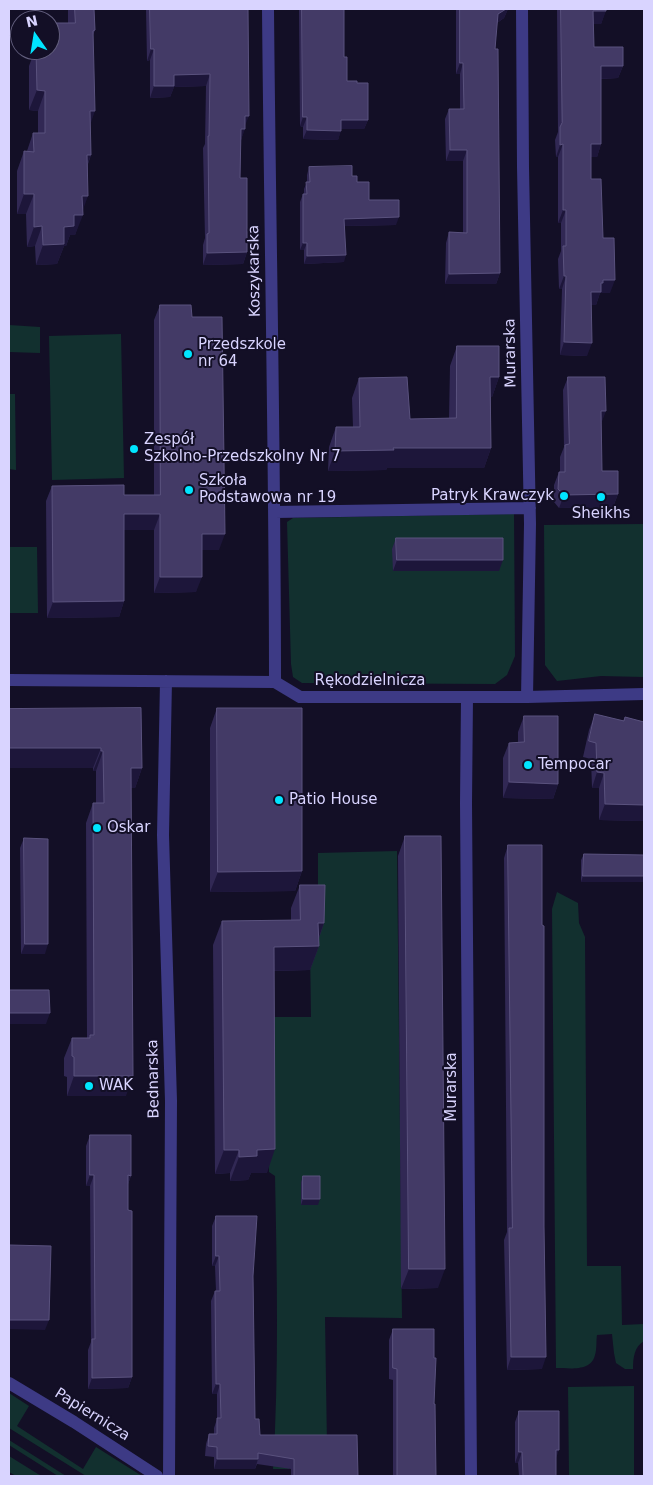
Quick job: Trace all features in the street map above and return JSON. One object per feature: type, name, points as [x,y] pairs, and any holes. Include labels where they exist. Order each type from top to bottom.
[{"type":"street","name":"Koszykarska","points":[[268,9],[275,512],[275,682]]},
{"type":"street","name":"Murarska","points":[[522,9],[523,167],[530,508],[528,697]]},
{"type":"street","points":[[275,512],[530,508]]},
{"type":"street","points":[[9,680],[275,682]]},
{"type":"street","name":"Bednarska","points":[[166,681],[163,835],[171,1101],[169,1476]]},
{"type":"street","name":"Rękodzielnicza","points":[[275,682],[300,697],[528,697],[644,694]]},
{"type":"street","name":"Murarska","points":[[468,697],[467,835],[471,1476]]},
{"type":"street","name":"Papiernicza","points":[[9,1383],[74,1422],[156,1476]]},
{"type":"green space","points":[[9,325],[40,327],[40,353],[9,352]]},
{"type":"green space","points":[[121,334],[124,478],[52,480],[49,336]]},
{"type":"green space","points":[[9,394],[15,394],[16,470],[9,469]]},
{"type":"green space","points":[[514,514],[515,656],[507,675],[495,684],[302,683],[293,677],[287,522],[293,518]]},
{"type":"green space","points":[[644,524],[644,677],[601,676],[557,681],[545,665],[544,525]]},
{"type":"green space","points":[[9,547],[37,547],[38,613],[9,613]]},
{"type":"green space","points":[[397,851],[402,1318],[325,1317],[327,1446],[289,1446],[289,1469],[273,1469],[277,1360],[277,1286],[275,1176],[269,1172],[268,1017],[311,1017],[310,947],[318,906],[318,853]]},
{"type":"green space","points":[[557,892],[578,903],[579,923],[585,937],[587,1266],[621,1266],[622,1325],[644,1324],[644,1341],[636,1350],[633,1369],[625,1369],[616,1363],[612,1334],[597,1335],[595,1355],[593,1360],[585,1367],[556,1368],[552,909]]},
{"type":"green space","points":[[634,1386],[634,1476],[569,1476],[568,1387]]},
{"type":"green space","points":[[9,1393],[29,1406],[17,1426],[83,1469],[96,1447],[142,1476],[86,1476],[9,1428]]},
{"type":"green space","points":[[9,1440],[66,1476],[58,1476],[9,1445]]},
{"type":"green space","points":[[9,1456],[42,1476],[16,1476],[9,1472]]},
{"type":"building","points":[[75,9],[94,9],[95,111],[90,111],[91,155],[87,155],[88,196],[82,196],[83,215],[74,215],[74,226],[64,227],[64,244],[43,245],[42,226],[34,227],[34,194],[24,194],[24,151],[34,152],[33,133],[45,133],[45,91],[37,90],[36,60],[60,60],[60,23],[75,23]]},
{"type":"building","points":[[150,9],[248,9],[249,116],[245,116],[245,129],[241,129],[240,178],[247,178],[247,252],[207,253],[207,234],[209,233],[208,136],[210,74],[174,75],[174,86],[154,86],[154,49],[151,49]]},
{"type":"building","points":[[302,9],[344,9],[344,57],[347,57],[347,81],[368,83],[368,120],[341,120],[341,131],[307,130],[307,117],[303,117]]},
{"type":"building","points":[[460,9],[506,9],[498,14],[495,49],[498,49],[500,273],[449,274],[449,232],[467,233],[467,150],[450,150],[449,109],[464,109],[463,63],[460,63]]},
{"type":"building","points":[[561,9],[606,9],[606,11],[593,11],[594,47],[623,47],[623,66],[601,66],[601,144],[591,144],[591,179],[601,179],[603,238],[614,238],[615,280],[603,280],[601,292],[591,292],[592,343],[564,342],[566,276],[564,276],[563,246],[566,246],[566,210],[563,210],[563,144],[560,145],[560,127],[562,123]]},
{"type":"building","points":[[352,166],[352,176],[357,176],[357,182],[369,182],[369,200],[399,200],[399,217],[344,219],[346,255],[307,256],[307,243],[303,243],[303,194],[307,194],[306,182],[310,182],[309,167]]},
{"type":"building","points":[[160,305],[191,305],[192,317],[222,317],[225,534],[202,534],[202,577],[160,577],[160,514],[124,514],[124,601],[53,602],[52,486],[124,485],[124,495],[160,495]]},
{"type":"building","points":[[457,346],[499,346],[499,377],[490,377],[491,448],[393,448],[394,450],[335,451],[336,427],[360,427],[359,378],[407,377],[410,419],[456,418]]},
{"type":"building","points":[[568,377],[605,377],[606,411],[601,411],[602,471],[618,471],[618,494],[564,495],[558,489],[559,472],[565,472],[565,445],[569,444]]},
{"type":"building","points":[[396,538],[503,538],[503,560],[397,560]]},
{"type":"building","points":[[141,708],[142,768],[131,768],[133,1076],[74,1076],[72,1038],[90,1038],[90,1035],[94,1035],[93,803],[104,803],[103,751],[101,751],[101,748],[9,748],[9,709]]},
{"type":"building","name":"Patio House","points":[[217,708],[302,708],[302,871],[218,872]]},
{"type":"building","points":[[595,714],[624,721],[625,717],[644,722],[644,805],[605,804],[604,773],[597,772],[596,743],[589,741]]},
{"type":"building","name":"Tempocar","points":[[524,716],[558,716],[558,784],[509,782],[509,743],[524,742]]},
{"type":"building","points":[[405,836],[441,836],[445,1269],[409,1269]]},
{"type":"building","points":[[24,838],[48,839],[48,944],[25,944]]},
{"type":"building","points":[[508,845],[542,845],[546,1357],[511,1357],[509,1228],[512,1228]]},
{"type":"building","points":[[584,854],[644,855],[644,876],[583,876]]},
{"type":"building","points":[[300,885],[325,885],[324,923],[318,923],[319,946],[274,947],[275,1149],[257,1150],[257,1156],[239,1157],[239,1150],[224,1150],[222,921],[300,920]]},
{"type":"building","points":[[9,990],[49,990],[50,1013],[9,1013]]},
{"type":"building","points":[[90,1135],[131,1135],[131,1176],[128,1175],[128,1210],[132,1211],[132,1377],[92,1378],[92,1339],[95,1339],[94,1175],[90,1175]]},
{"type":"building","points":[[303,1176],[320,1176],[320,1199],[303,1199]]},
{"type":"building","points":[[216,1216],[257,1216],[253,1276],[255,1419],[259,1419],[260,1435],[357,1435],[358,1476],[294,1476],[294,1459],[258,1453],[258,1459],[217,1459],[217,1447],[208,1446],[209,1434],[217,1434],[217,1418],[221,1418],[220,1384],[216,1384],[215,1291],[220,1291],[219,1256],[216,1256]]},
{"type":"building","points":[[9,1245],[51,1246],[49,1320],[9,1320]]},
{"type":"building","points":[[393,1329],[434,1329],[434,1358],[436,1358],[434,1404],[436,1476],[397,1476],[397,1369],[393,1368]]},
{"type":"building","points":[[519,1411],[559,1411],[559,1450],[556,1450],[556,1476],[523,1476],[522,1452],[519,1452]]},
{"type":"place","name":"Przedszkole nr 64","points":[[188,354]]},
{"type":"place","name":"Zespół Szkolno-Przedszkolny Nr 7","points":[[134,449]]},
{"type":"place","name":"Szkoła Podstawowa nr 19","points":[[189,490]]},
{"type":"place","name":"Patryk Krawczyk","points":[[564,496]]},
{"type":"place","name":"Sheikhs","points":[[601,497]]},
{"type":"place","name":"Tempocar","points":[[528,765]]},
{"type":"place","name":"Patio House","points":[[279,800]]},
{"type":"place","name":"Oskar","points":[[97,828]]},
{"type":"place","name":"WAK","points":[[89,1086]]}]
